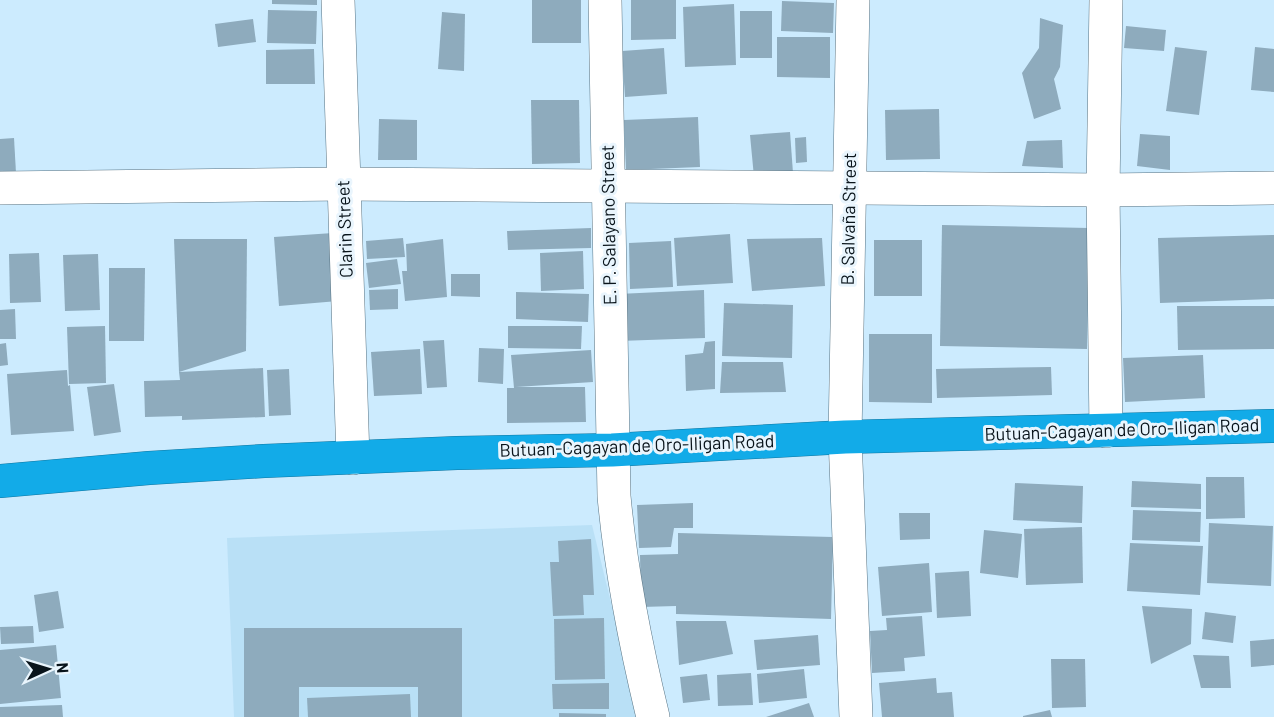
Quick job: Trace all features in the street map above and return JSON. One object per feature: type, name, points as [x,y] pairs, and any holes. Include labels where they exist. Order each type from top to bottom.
[{"type":"highway","name":"Butuan-Cagayan de Oro-Iligan Road","points":[[0,481],[264,460],[612,450],[845,437],[1274,426]]},
{"type":"street","name":"Clarin Street","points":[[338,0],[353,458]]},
{"type":"street","name":"E. P. Salayano Street","points":[[605,0],[612,450],[618,545],[633,632],[653,717]]},
{"type":"street","name":"B. Salvaña Street","points":[[853,0],[845,437],[847,535],[856,717]]},
{"type":"street","points":[[1106,0],[1103,190],[1106,431]]},
{"type":"street","points":[[0,188],[343,184],[1103,190],[1274,188]]},
{"type":"shaded area","points":[[592,525],[639,717],[234,717],[227,538]]},
{"type":"building","points":[[272,0],[317,0],[317,5],[272,4]]},
{"type":"building","points":[[532,0],[581,0],[581,43],[532,43]]},
{"type":"building","points":[[631,0],[676,0],[676,39],[631,40]]},
{"type":"building","points":[[782,1],[834,3],[833,33],[781,31]]},
{"type":"building","points":[[734,4],[736,65],[685,67],[683,7]]},
{"type":"building","points":[[268,10],[317,11],[316,44],[267,43]]},
{"type":"building","points":[[740,11],[772,11],[772,58],[740,58]]},
{"type":"building","points":[[442,12],[465,14],[464,71],[438,69]]},
{"type":"building","points":[[1040,18],[1063,25],[1060,67],[1054,79],[1061,109],[1034,119],[1022,73],[1039,48]]},
{"type":"building","points":[[253,19],[256,42],[218,47],[215,24]]},
{"type":"building","points":[[1126,26],[1166,30],[1164,51],[1124,48]]},
{"type":"building","points":[[777,37],[830,37],[830,78],[777,77]]},
{"type":"building","points":[[1175,47],[1207,51],[1199,115],[1166,111]]},
{"type":"building","points":[[1255,47],[1274,49],[1274,92],[1251,90]]},
{"type":"building","points":[[664,48],[667,94],[625,97],[622,51]]},
{"type":"building","points":[[314,49],[315,84],[266,84],[266,50]]},
{"type":"building","points":[[531,100],[579,100],[580,163],[532,164]]},
{"type":"building","points":[[939,109],[940,159],[886,160],[885,110]]},
{"type":"building","points":[[698,117],[700,167],[626,170],[624,120]]},
{"type":"building","points":[[379,119],[417,120],[417,160],[378,160]]},
{"type":"building","points":[[790,132],[793,173],[754,177],[750,135]]},
{"type":"building","points":[[1140,134],[1170,136],[1170,170],[1137,166]]},
{"type":"building","points":[[806,137],[807,162],[796,163],[795,138]]},
{"type":"building","points":[[14,138],[16,173],[0,174],[0,139]]},
{"type":"building","points":[[1062,140],[1063,168],[1022,166],[1027,141]]},
{"type":"building","points":[[942,225],[1089,228],[1087,349],[940,346]]},
{"type":"building","points":[[591,228],[591,248],[508,250],[507,231]]},
{"type":"building","points":[[333,233],[338,301],[279,306],[274,237]]},
{"type":"building","points":[[730,234],[733,283],[677,286],[674,238]]},
{"type":"building","points":[[1274,235],[1274,299],[1160,303],[1158,238]]},
{"type":"building","points":[[403,238],[405,257],[367,259],[366,241]]},
{"type":"building","points":[[822,238],[825,286],[752,291],[747,239]]},
{"type":"building","points":[[174,239],[247,239],[246,351],[179,372]]},
{"type":"building","points":[[443,239],[447,297],[405,301],[402,271],[407,271],[406,244]]},
{"type":"building","points":[[874,240],[922,240],[922,296],[874,296]]},
{"type":"building","points":[[671,241],[673,287],[630,289],[629,243]]},
{"type":"building","points":[[583,251],[584,289],[541,291],[540,253]]},
{"type":"building","points":[[39,253],[41,302],[10,303],[9,254]]},
{"type":"building","points":[[98,254],[100,310],[65,311],[63,255]]},
{"type":"building","points":[[397,259],[401,284],[369,288],[366,263]]},
{"type":"building","points":[[109,268],[145,268],[144,341],[109,341]]},
{"type":"building","points":[[451,274],[480,274],[480,297],[451,296]]},
{"type":"building","points":[[398,289],[398,309],[370,310],[369,290]]},
{"type":"building","points":[[704,290],[705,338],[619,341],[618,294]]},
{"type":"building","points":[[516,292],[589,294],[588,322],[516,319]]},
{"type":"building","points":[[724,303],[793,305],[792,358],[722,356]]},
{"type":"building","points":[[1177,306],[1274,306],[1274,349],[1178,350]]},
{"type":"building","points":[[15,309],[16,339],[0,339],[0,310]]},
{"type":"building","points":[[105,326],[106,383],[69,384],[67,327]]},
{"type":"building","points":[[508,326],[582,326],[581,349],[508,348]]},
{"type":"building","points":[[869,334],[932,334],[932,403],[869,402]]},
{"type":"building","points":[[444,340],[447,387],[427,388],[423,341]]},
{"type":"building","points":[[715,341],[715,389],[686,391],[685,355],[703,353],[705,342]]},
{"type":"building","points":[[6,343],[8,365],[0,366],[0,344]]},
{"type":"building","points":[[479,348],[504,349],[503,384],[478,382]]},
{"type":"building","points":[[420,349],[422,394],[374,396],[371,352]]},
{"type":"building","points":[[591,350],[593,382],[516,387],[585,387],[586,422],[507,423],[507,388],[514,388],[511,355]]},
{"type":"building","points":[[1203,355],[1205,398],[1125,402],[1123,358]]},
{"type":"building","points":[[722,362],[783,362],[786,392],[720,393]]},
{"type":"building","points":[[1051,367],[1052,395],[937,398],[936,369]]},
{"type":"building","points":[[263,368],[265,417],[182,420],[182,416],[145,417],[144,381],[180,380],[179,372]]},
{"type":"building","points":[[289,369],[291,415],[269,416],[267,370]]},
{"type":"building","points":[[67,370],[74,431],[11,435],[7,374]]},
{"type":"building","points":[[114,384],[121,432],[94,436],[87,387]]},
{"type":"building","points":[[1206,477],[1244,477],[1245,518],[1206,519]]},
{"type":"building","points":[[1132,481],[1201,484],[1201,509],[1131,507]]},
{"type":"building","points":[[1015,483],[1083,486],[1082,523],[1013,520]]},
{"type":"building","points":[[693,503],[693,528],[674,528],[671,547],[639,548],[637,505]]},
{"type":"building","points":[[1133,510],[1201,512],[1200,542],[1132,540]]},
{"type":"building","points":[[899,513],[930,513],[930,539],[900,540]]},
{"type":"building","points":[[1209,523],[1273,526],[1271,586],[1207,583]]},
{"type":"building","points":[[1082,527],[1083,583],[1026,585],[1024,529]]},
{"type":"building","points":[[984,530],[1022,534],[1018,578],[980,573]]},
{"type":"building","points":[[678,533],[833,537],[831,619],[676,614],[676,606],[641,607],[640,555],[678,554]]},
{"type":"building","points":[[591,539],[594,595],[583,595],[584,615],[553,616],[550,562],[559,562],[558,541]]},
{"type":"building","points":[[1130,543],[1203,546],[1200,595],[1127,591]]},
{"type":"building","points":[[929,563],[932,612],[882,616],[878,567]]},
{"type":"building","points":[[969,571],[971,616],[937,618],[935,573]]},
{"type":"building","points":[[58,591],[64,628],[39,632],[34,595]]},
{"type":"building","points":[[1142,606],[1192,609],[1191,644],[1151,664]]},
{"type":"building","points":[[1205,612],[1236,616],[1233,643],[1202,639]]},
{"type":"building","points":[[922,616],[925,656],[904,658],[905,671],[872,673],[870,631],[887,630],[886,618]]},
{"type":"building","points":[[604,618],[605,679],[555,680],[554,619]]},
{"type":"building","points":[[676,621],[726,621],[733,654],[679,665]]},
{"type":"building","points":[[33,626],[34,643],[1,644],[0,627]]},
{"type":"building","points":[[244,628],[462,628],[462,717],[418,717],[418,687],[299,687],[299,717],[244,717]]},
{"type":"building","points":[[818,635],[820,665],[757,670],[754,640]]},
{"type":"building","points":[[1274,639],[1274,665],[1251,667],[1250,641]]},
{"type":"building","points":[[56,645],[61,698],[0,704],[0,650]]},
{"type":"building","points":[[1193,655],[1229,656],[1231,688],[1201,688]]},
{"type":"building","points":[[1051,659],[1085,659],[1086,707],[1052,708]]},
{"type":"building","points":[[804,669],[807,698],[759,703],[757,674]]},
{"type":"building","points":[[751,673],[753,705],[718,706],[717,675]]},
{"type":"building","points":[[707,674],[710,700],[683,703],[680,677]]},
{"type":"building","points":[[936,678],[937,693],[952,692],[954,717],[882,717],[879,683]]},
{"type":"building","points":[[609,683],[609,709],[553,709],[552,684]]},
{"type":"building","points":[[410,694],[411,717],[308,717],[307,698]]},
{"type":"building","points":[[809,703],[814,717],[766,717]]},
{"type":"building","points":[[62,705],[63,717],[0,717],[0,707]]},
{"type":"building","points":[[1050,710],[1052,717],[1023,717],[1023,716]]},
{"type":"building","points":[[559,713],[606,714],[606,717],[559,717]]}]
